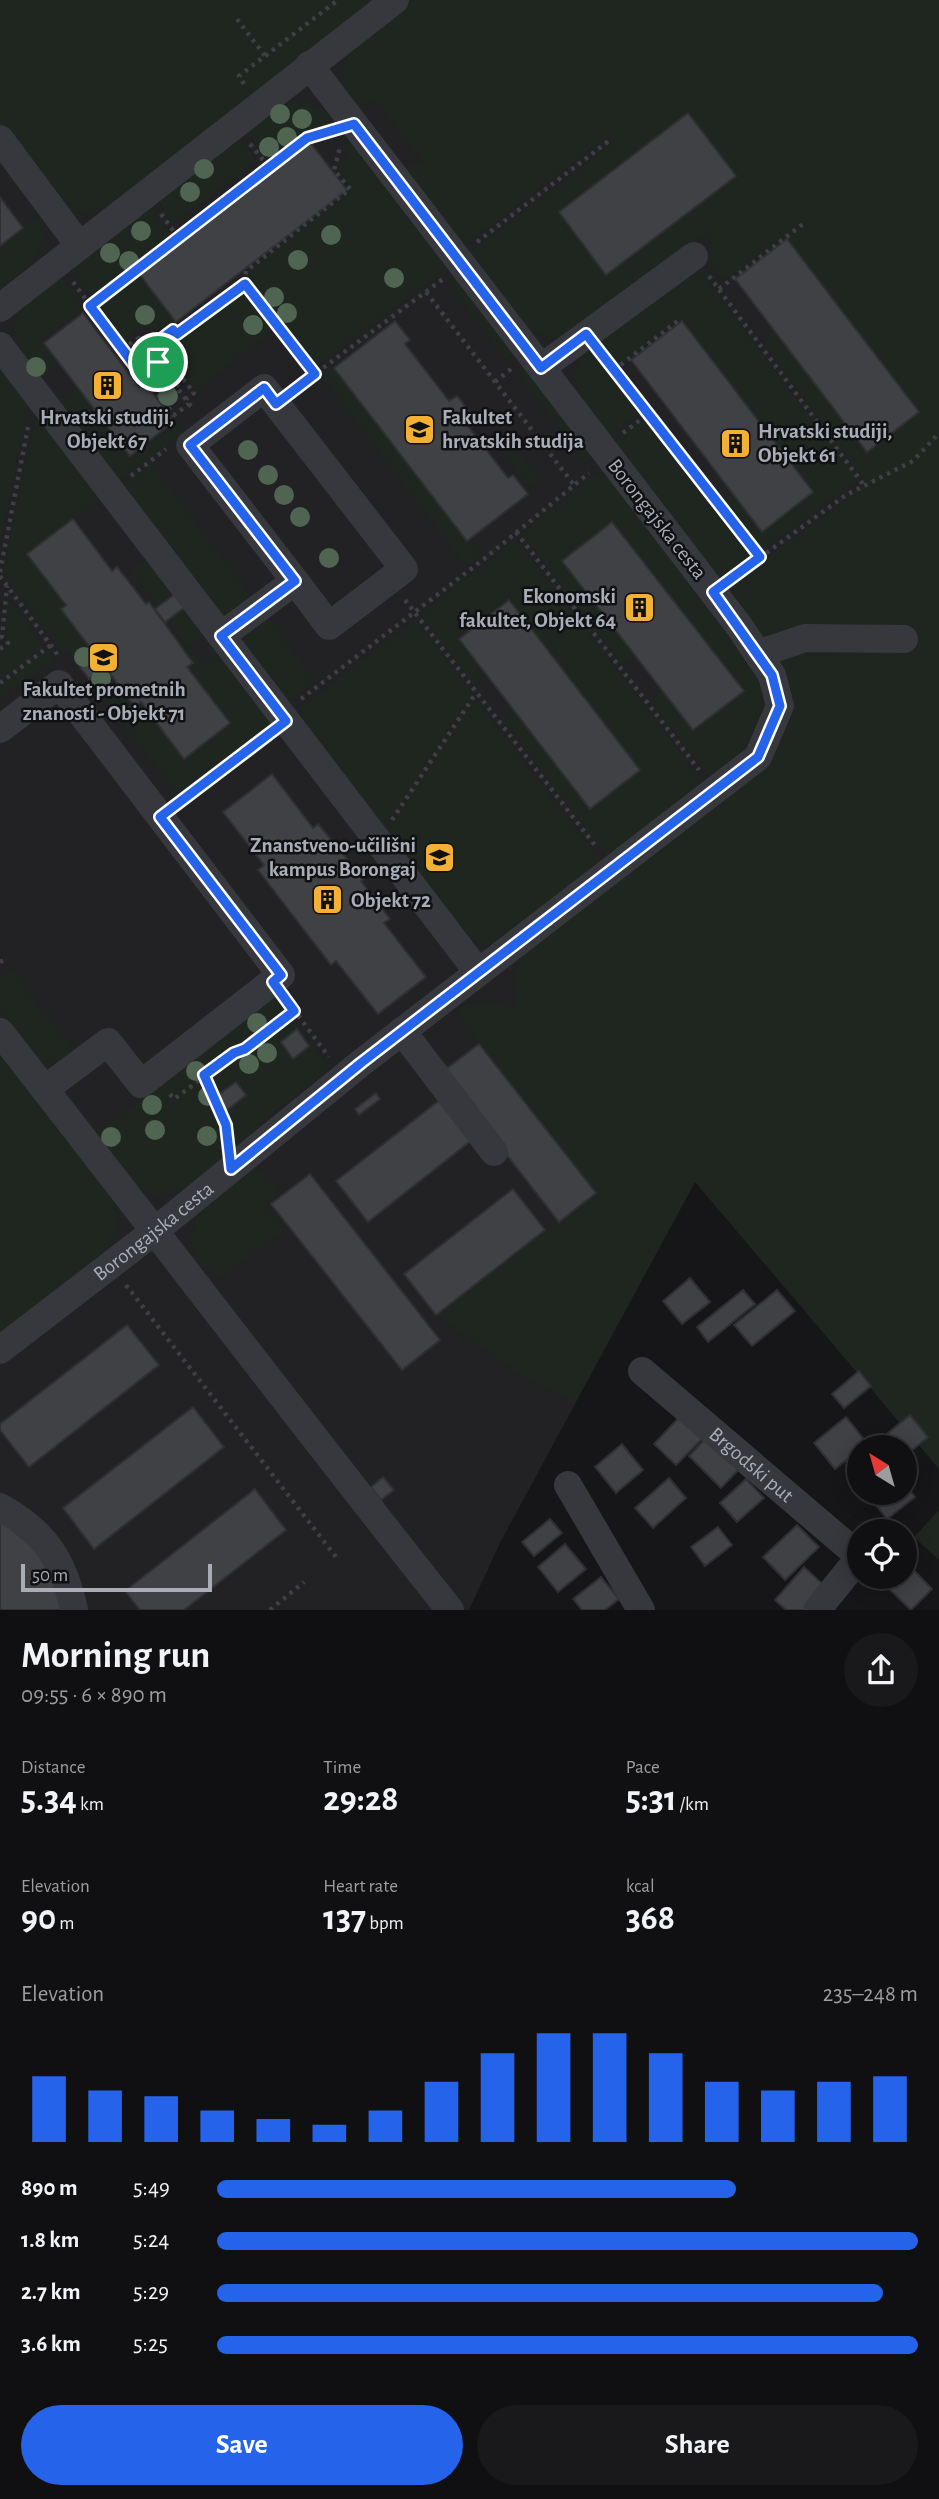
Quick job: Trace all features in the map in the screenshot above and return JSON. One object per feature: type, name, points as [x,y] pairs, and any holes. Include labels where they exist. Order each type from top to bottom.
[{"type":"street","points":[[0,308],[395,0]]},
{"type":"street","name":"Borongajska cesta","points":[[0,1350],[156,1230],[402,1031],[758,757],[780,706],[772,675],[713,592],[309,65]]},
{"type":"street","points":[[0,139],[69,254]]},
{"type":"street","points":[[541,368],[694,256]]},
{"type":"street","points":[[0,346],[478,972]]},
{"type":"street","points":[[264,388],[404,569],[389,580],[330,626],[190,445],[264,388]]},
{"type":"street","points":[[221,636],[295,581]]},
{"type":"street","points":[[758,654],[805,638],[904,639]]},
{"type":"street","points":[[0,729],[59,684],[281,975],[141,1084],[108,1042],[45,1089]]},
{"type":"street","points":[[402,1031],[494,1152]]},
{"type":"street","points":[[0,1032],[156,1230],[341,1475],[450,1610]]},
{"type":"street","name":"Brgodski put","points":[[642,1371],[847,1547]]},
{"type":"street","points":[[568,1485],[641,1610]]},
{"type":"street","points":[[0,1507],[18,1517],[47,1544],[65,1571],[74,1610]]},
{"type":"street","name":"Brgodski put","points":[[817,1610],[847,1572]]},
{"type":"path","points":[[259,105],[239,76],[338,0]]},
{"type":"path","points":[[237,19],[265,56]]},
{"type":"path","points":[[315,374],[245,284],[246,271],[350,190],[334,170],[340,145],[356,127]]},
{"type":"path","points":[[90,306],[307,138],[356,127]]},
{"type":"path","points":[[276,404],[426,292],[459,262],[610,140]]},
{"type":"path","points":[[719,289],[803,224]]},
{"type":"path","points":[[69,254],[90,306],[122,349],[174,415],[188,402],[194,393],[184,380],[177,388],[139,338],[122,349]]},
{"type":"path","points":[[694,256],[863,484]]},
{"type":"path","points":[[148,349],[173,330],[177,334],[245,284]]},
{"type":"path","points":[[426,292],[574,485]]},
{"type":"path","points":[[614,370],[679,320]]},
{"type":"path","points":[[586,334],[760,557]]},
{"type":"path","points":[[142,374],[158,362]]},
{"type":"path","points":[[36,392],[0,574],[60,658],[59,684]]},
{"type":"path","points":[[621,435],[648,414]]},
{"type":"path","points":[[713,592],[863,484],[913,461],[939,433]]},
{"type":"path","points":[[111,491],[172,444]]},
{"type":"path","points":[[160,817],[594,469]]},
{"type":"path","points":[[516,532],[714,790]]},
{"type":"path","points":[[389,580],[613,869]]},
{"type":"path","points":[[0,649],[8,643],[2,637],[7,585]]},
{"type":"path","points":[[0,683],[51,645]]},
{"type":"path","points":[[378,842],[476,692]]},
{"type":"path","points":[[0,962],[6,959]]},
{"type":"path","points":[[273,982],[336,1067]]},
{"type":"path","points":[[154,1074],[174,1099],[294,1011]]},
{"type":"path","points":[[204,1075],[226,1125],[231,1169]]},
{"type":"path","points":[[119,1276],[336,1557]]},
{"type":"path","points":[[270,1610],[304,1582]]},
{"type":"shaded area","name":"Znanstveno-učilišni kampus Borongaj","points":[[0,0],[939,0],[939,777],[695,1182],[501,1541],[469,1610],[0,1610]]},
{"type":"shaded area","points":[[0,0],[378,0],[109,206],[85,213],[70,211],[0,130]]},
{"type":"shaded area","points":[[414,0],[939,0],[939,1469],[917,1443],[917,1435],[910,1435],[695,1182],[575,1403],[531,1382],[436,1315],[596,1193],[455,1010],[475,1003],[511,1007],[516,1004],[513,970],[528,950],[766,761],[764,638],[725,589],[867,484],[762,341],[775,331],[867,452],[919,412],[787,239],[806,225],[804,222],[731,277],[720,277],[705,257],[715,249],[705,235],[575,332],[552,339],[529,330],[468,254],[615,142],[609,135],[463,247],[402,167],[423,162],[377,102],[352,106],[345,87],[344,71],[349,57],[370,32]]},
{"type":"shaded area","points":[[293,101],[320,106],[341,125],[307,136],[272,163],[245,130],[282,105]]},
{"type":"shaded area","points":[[238,136],[257,161],[175,223],[156,198]]},
{"type":"shaded area","points":[[351,140],[449,267],[441,280],[437,276],[315,368],[252,284],[255,281],[248,272],[353,190],[337,169],[350,158],[341,146]]},
{"type":"shaded area","points":[[148,205],[173,239],[93,300],[67,267]]},
{"type":"shaded area","points":[[38,216],[43,239],[40,249],[27,267],[0,289],[0,246]]},
{"type":"shaded area","points":[[695,265],[858,480],[760,552],[722,504],[733,494],[762,532],[813,492],[682,321],[679,318],[615,366],[595,340]]},
{"type":"shaded area","points":[[138,272],[176,322],[157,339],[144,322],[122,339],[96,304]]},
{"type":"shaded area","points":[[58,274],[84,307],[42,340],[59,363],[38,379],[18,344],[14,332],[15,321],[28,300]]},
{"type":"shaded area","points":[[456,275],[514,353],[506,360],[447,282]]},
{"type":"shaded area","points":[[245,290],[275,329],[205,384],[204,389],[196,391],[159,343],[169,336],[174,341]]},
{"type":"shaded area","points":[[589,344],[641,412],[608,437],[584,403],[575,381],[575,370]]},
{"type":"shaded area","points":[[334,368],[466,541],[471,538],[483,554],[466,566],[322,376]]},
{"type":"shaded area","points":[[527,369],[591,455],[586,462],[518,375]]},
{"type":"shaded area","points":[[0,371],[28,405],[0,545]]},
{"type":"shaded area","points":[[79,389],[95,410],[90,415],[95,423],[102,418],[132,458],[179,423],[186,431],[118,481],[59,405]]},
{"type":"shaded area","points":[[36,414],[102,497],[28,554],[66,605],[61,610],[96,655],[80,667],[67,650],[63,653],[3,571]]},
{"type":"shaded area","points":[[645,419],[755,556],[719,583],[613,444]]},
{"type":"shaded area","points":[[503,434],[539,479],[529,487],[492,439]]},
{"type":"shaded area","points":[[152,465],[250,595],[250,599],[225,618],[123,487]]},
{"type":"shaded area","points":[[603,472],[759,674],[766,705],[754,741],[710,777],[650,701],[663,691],[694,730],[743,691],[613,522],[562,561],[635,656],[623,665],[522,534],[595,474]]},
{"type":"shaded area","points":[[516,539],[703,782],[608,858],[501,718],[513,709],[589,809],[639,770],[508,601],[459,639],[485,673],[472,683],[420,615]]},
{"type":"shaded area","points":[[149,557],[175,591],[157,605],[131,571]]},
{"type":"shaded area","points":[[8,599],[44,647],[0,680],[0,652],[11,644],[5,637]]},
{"type":"shaded area","points":[[186,608],[205,634],[187,648],[169,620]]},
{"type":"shaded area","points":[[264,619],[269,619],[315,681],[289,703],[240,643],[241,636]]},
{"type":"shaded area","points":[[415,620],[472,693],[385,827],[300,717],[304,705]]},
{"type":"shaded area","points":[[189,648],[202,664],[218,652],[275,725],[180,798],[89,679],[105,667],[135,706],[141,702],[184,759],[230,723],[187,667],[184,652]]},
{"type":"shaded area","points":[[47,650],[54,659],[0,700],[0,685]]},
{"type":"shaded area","points":[[475,699],[602,863],[495,944],[483,945],[469,937],[387,831]]},
{"type":"shaded area","points":[[11,970],[75,1052],[57,1063],[37,1060],[0,1010],[0,978]]},
{"type":"shaded area","points":[[275,997],[330,1068],[258,1125],[261,1131],[202,1179],[184,1189],[166,1194],[150,1194],[136,1186],[94,1135]]},
{"type":"shaded area","points":[[0,1049],[112,1196],[118,1220],[115,1234],[97,1259],[64,1288],[0,1335]]},
{"type":"shaded area","points":[[252,1170],[265,1173],[281,1192],[266,1205],[284,1231],[223,1276],[218,1275],[206,1269],[197,1259],[191,1241],[193,1228],[207,1205],[218,1194]]},
{"type":"shaded area","points":[[939,1510],[939,1560],[917,1540],[917,1534]]},
{"type":"building","points":[[688,113],[736,176],[606,275],[559,212]]},
{"type":"building","points":[[309,141],[347,190],[176,322],[138,272]]},
{"type":"building","points":[[0,197],[23,228],[0,246]]},
{"type":"building","points":[[787,239],[919,412],[867,452],[735,279]]},
{"type":"building","name":"Hrvatski studiji, Objekt 67","points":[[83,313],[139,387],[145,383],[174,421],[130,456],[44,343]]},
{"type":"building","points":[[395,321],[410,340],[405,344],[449,401],[457,396],[472,415],[464,421],[508,478],[513,475],[528,494],[467,541],[334,368]]},
{"type":"building","name":"Hrvatski studiji, Objekt 61","points":[[682,321],[813,492],[762,532],[631,360]]},
{"type":"building","name":"Fakultet prometnih znanosti - Objekt 71","points":[[73,519],[112,571],[117,567],[146,604],[149,602],[193,663],[187,667],[230,723],[184,759],[141,702],[135,707],[61,609],[66,605],[27,554]]},
{"type":"building","name":"Ekonomski fakultet, Objekt 64","points":[[612,522],[744,691],[693,730],[562,561]]},
{"type":"building","points":[[175,594],[185,607],[165,622],[155,609]]},
{"type":"building","points":[[509,600],[640,770],[590,809],[459,639]]},
{"type":"building","points":[[96,655],[105,667],[89,679],[80,667]]},
{"type":"building","name":"Objekt 72","points":[[272,774],[313,828],[318,824],[364,879],[361,881],[390,919],[384,923],[426,977],[378,1014],[336,961],[331,965],[258,870],[264,865],[223,812]]},
{"type":"building","points":[[297,1029],[309,1046],[293,1059],[281,1042]]},
{"type":"building","points":[[479,1044],[596,1193],[559,1222],[442,1072]]},
{"type":"building","points":[[236,1082],[246,1095],[226,1111],[215,1097]]},
{"type":"building","points":[[376,1093],[380,1099],[359,1115],[355,1109]]},
{"type":"building","points":[[445,1096],[477,1136],[368,1222],[336,1181]]},
{"type":"building","points":[[310,1174],[440,1340],[402,1370],[271,1204]]},
{"type":"building","points":[[513,1189],[545,1230],[436,1315],[404,1274]]},
{"type":"building","points":[[690,1278],[710,1302],[682,1324],[663,1301]]},
{"type":"building","points":[[743,1290],[755,1304],[708,1342],[697,1327]]},
{"type":"building","points":[[777,1290],[795,1311],[752,1346],[734,1325]]},
{"type":"building","points":[[127,1325],[159,1365],[29,1467],[0,1430],[0,1424]]},
{"type":"building","points":[[859,1371],[871,1386],[844,1408],[832,1394]]},
{"type":"building","points":[[193,1407],[224,1447],[94,1549],[63,1508]]},
{"type":"building","points":[[684,1412],[707,1434],[676,1465],[654,1444]]},
{"type":"building","points":[[910,1415],[928,1437],[917,1446],[917,1435],[886,1435]]},
{"type":"building","points":[[846,1417],[861,1435],[847,1435],[847,1459],[835,1469],[814,1443]]},
{"type":"building","points":[[709,1435],[741,1467],[721,1488],[689,1456]]},
{"type":"building","points":[[622,1444],[643,1470],[616,1493],[595,1467]]},
{"type":"building","points":[[383,1477],[394,1490],[381,1500],[371,1487]]},
{"type":"building","points":[[669,1478],[686,1498],[653,1528],[635,1508]]},
{"type":"building","points":[[746,1479],[764,1498],[737,1522],[720,1503]]},
{"type":"building","points":[[255,1489],[286,1530],[184,1610],[140,1610],[125,1591]]},
{"type":"building","points":[[876,1505],[905,1505],[887,1519]]},
{"type":"building","points":[[0,1519],[41,1554],[69,1610],[0,1610]]},
{"type":"building","points":[[550,1519],[562,1533],[534,1556],[522,1542]]},
{"type":"building","points":[[797,1525],[819,1547],[785,1580],[763,1557]]},
{"type":"building","points":[[718,1527],[732,1545],[705,1566],[691,1547]]},
{"type":"building","points":[[565,1544],[586,1569],[558,1592],[538,1567]]},
{"type":"building","points":[[804,1567],[828,1589],[810,1610],[786,1610],[775,1600]]},
{"type":"building","points":[[917,1573],[932,1589],[911,1610],[889,1589],[917,1589]]},
{"type":"building","points":[[601,1577],[619,1599],[605,1610],[582,1610],[573,1599]]},
{"type":"place","name":"Hrvatski studiji, Objekt 67","points":[[107,385]]},
{"type":"place","name":"Fakultet hrvatskih studija","points":[[419,429]]},
{"type":"place","name":"Hrvatski studiji, Objekt 61","points":[[735,443]]},
{"type":"place","name":"Ekonomski fakultet, Objekt 64","points":[[639,608]]},
{"type":"place","name":"Fakultet prometnih znanosti - Objekt 71","points":[[104,657]]},
{"type":"place","name":"Znanstveno-učilišni kampus Borongaj","points":[[439,857]]},
{"type":"place","name":"Objekt 72","points":[[328,900]]},
{"type":"route","points":[[354,124],[541,368],[586,334],[760,557],[713,592],[772,675],[780,706],[758,757],[361,1063],[231,1169],[226,1125],[204,1075],[234,1053],[245,1049],[294,1011],[273,982],[281,975],[160,817],[286,721],[221,636],[295,581],[190,445],[264,388],[276,404],[315,374],[245,284],[177,334],[173,330],[148,349],[158,362],[141,374],[90,306],[307,138],[354,124]]}]
